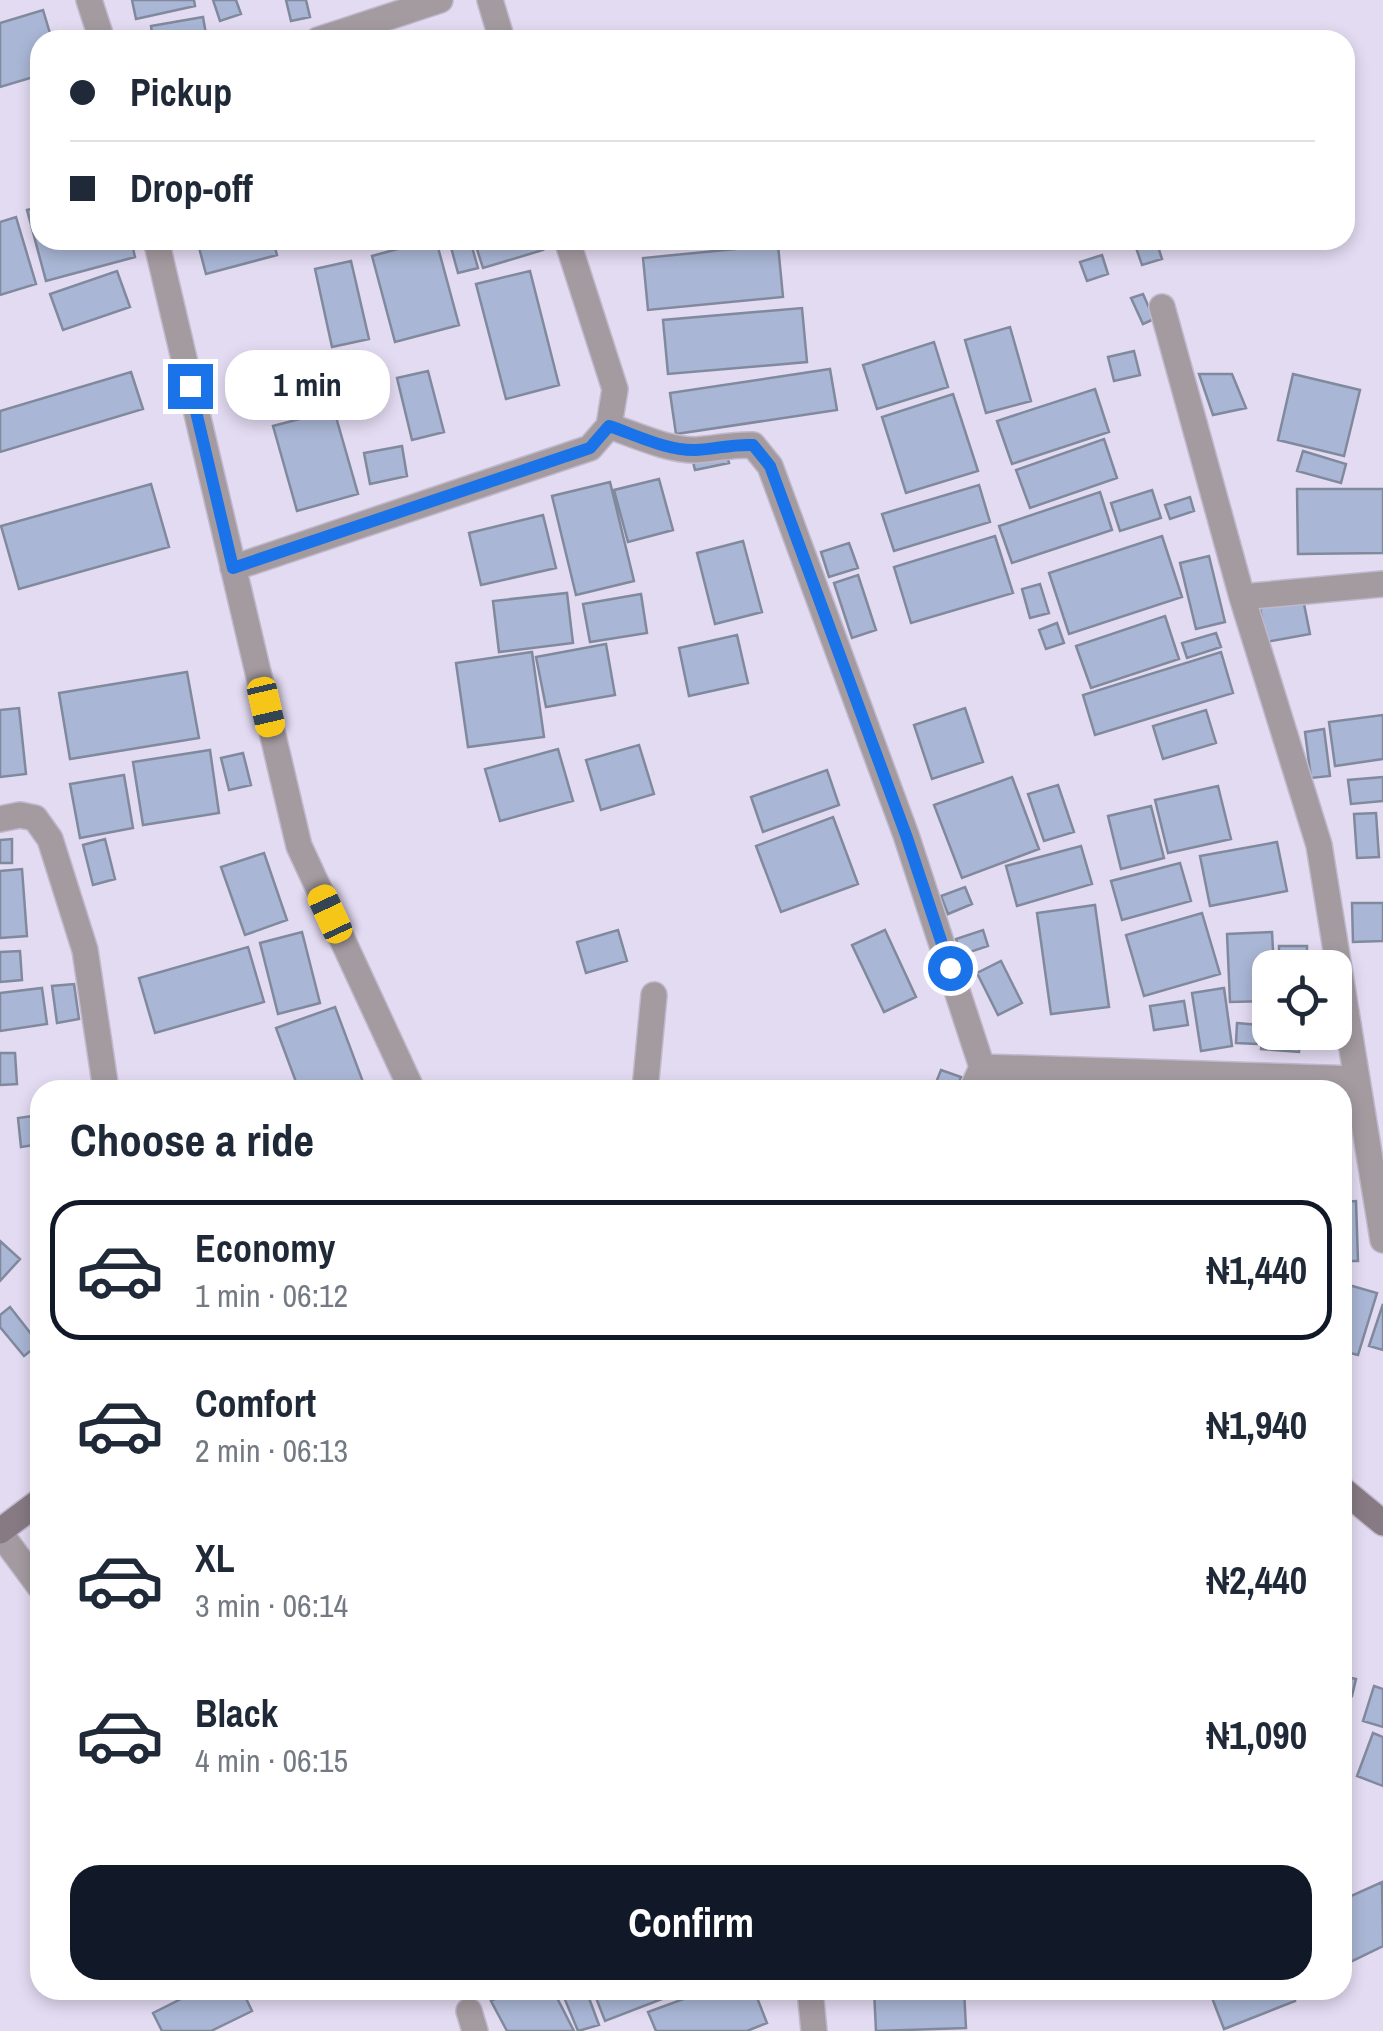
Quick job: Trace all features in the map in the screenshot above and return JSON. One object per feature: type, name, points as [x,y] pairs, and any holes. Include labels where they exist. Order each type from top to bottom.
[{"type":"street","points":[[90,0],[99,30]]},
{"type":"street","points":[[348,30],[440,0]]},
{"type":"street","points":[[490,0],[499,30]]},
{"type":"street","points":[[158,250],[298,846],[407,1080]]},
{"type":"street","points":[[233,568],[590,448],[609,426],[616,389],[570,250]]},
{"type":"street","points":[[1162,307],[1242,597],[1319,846],[1383,1240]]},
{"type":"street","points":[[609,426],[670,447],[696,450],[753,445],[770,466],[906,835],[977,1078],[1357,1079]]},
{"type":"street","points":[[1242,597],[1383,584]]},
{"type":"street","points":[[0,819],[20,814],[35,818],[50,839],[84,950],[104,1080]]},
{"type":"street","points":[[646,1080],[654,994]]},
{"type":"street","points":[[1352,1497],[1383,1522]]},
{"type":"street","points":[[30,1509],[0,1532],[30,1573]]},
{"type":"street","points":[[811,2000],[814,2031]]},
{"type":"building","points":[[132,0],[194,0],[195,6],[136,19]]},
{"type":"building","points":[[213,0],[236,0],[241,14],[220,21]]},
{"type":"building","points":[[286,0],[306,0],[310,17],[291,21]]},
{"type":"building","points":[[43,10],[49,30],[30,30],[30,78],[0,87],[0,23]]},
{"type":"building","points":[[203,17],[205,30],[152,30],[151,26]]},
{"type":"building","points":[[16,217],[36,284],[0,295],[0,222]]},
{"type":"building","points":[[38,250],[133,250],[135,257],[46,281]]},
{"type":"building","points":[[200,250],[276,250],[277,255],[206,274]]},
{"type":"building","points":[[394,250],[439,250],[459,325],[395,342],[372,256]]},
{"type":"building","points":[[452,250],[473,250],[478,268],[458,273]]},
{"type":"building","points":[[477,250],[543,250],[483,268]]},
{"type":"building","points":[[726,250],[778,250],[783,297],[648,310],[643,258]]},
{"type":"building","points":[[1137,250],[1159,250],[1162,259],[1142,265]]},
{"type":"building","points":[[1102,255],[1108,274],[1087,281],[1080,262]]},
{"type":"building","points":[[351,261],[369,339],[332,347],[315,269]]},
{"type":"building","points":[[117,271],[130,307],[63,330],[50,294]]},
{"type":"building","points":[[530,271],[559,385],[506,399],[476,284]]},
{"type":"building","points":[[1143,294],[1154,319],[1143,324],[1131,298]]},
{"type":"building","points":[[802,308],[807,362],[668,374],[663,320]]},
{"type":"building","points":[[1010,327],[1031,401],[986,413],[965,340]]},
{"type":"building","points":[[934,342],[948,387],[877,409],[863,365]]},
{"type":"building","points":[[1134,351],[1140,375],[1114,381],[1108,357]]},
{"type":"building","points":[[830,369],[837,410],[676,434],[670,393]]},
{"type":"building","points":[[428,371],[444,432],[412,440],[397,378]]},
{"type":"building","points":[[131,372],[143,409],[0,452],[0,411]]},
{"type":"building","points":[[375,372],[380,402],[354,406],[349,377]]},
{"type":"building","points":[[1199,374],[1232,374],[1246,408],[1213,415]]},
{"type":"building","points":[[1293,374],[1360,390],[1344,456],[1278,440]]},
{"type":"building","points":[[1095,389],[1109,432],[1012,464],[997,421]]},
{"type":"building","points":[[953,394],[978,471],[906,493],[882,417]]},
{"type":"building","points":[[334,410],[358,494],[297,511],[273,426]]},
{"type":"building","points":[[1104,439],[1117,478],[1030,508],[1016,470]]},
{"type":"building","points":[[402,446],[407,476],[370,484],[364,453]]},
{"type":"building","points":[[725,446],[729,463],[695,470],[691,453]]},
{"type":"building","points":[[1303,451],[1346,464],[1341,483],[1297,471]]},
{"type":"building","points":[[659,479],[673,530],[628,542],[614,490]]},
{"type":"building","points":[[610,482],[634,581],[576,595],[552,496]]},
{"type":"building","points":[[151,484],[169,547],[19,589],[1,526]]},
{"type":"building","points":[[979,485],[990,522],[894,551],[882,514]]},
{"type":"building","points":[[1297,489],[1383,489],[1383,553],[1298,554]]},
{"type":"building","points":[[1152,490],[1161,518],[1120,531],[1111,503]]},
{"type":"building","points":[[1100,492],[1112,530],[1012,563],[999,526]]},
{"type":"building","points":[[1190,497],[1194,511],[1170,519],[1165,505]]},
{"type":"building","points":[[543,515],[556,568],[481,585],[469,533]]},
{"type":"building","points":[[995,536],[1013,593],[911,623],[894,567]]},
{"type":"building","points":[[1162,536],[1182,597],[1069,634],[1049,573]]},
{"type":"building","points":[[743,541],[762,612],[715,624],[697,553]]},
{"type":"building","points":[[849,543],[858,568],[829,577],[821,552]]},
{"type":"building","points":[[1209,556],[1225,622],[1196,629],[1180,563]]},
{"type":"building","points":[[858,575],[876,630],[852,638],[834,583]]},
{"type":"building","points":[[1040,584],[1049,613],[1030,618],[1022,589]]},
{"type":"building","points":[[567,593],[573,643],[499,652],[493,601]]},
{"type":"building","points":[[641,594],[647,633],[590,642],[583,604]]},
{"type":"building","points":[[1302,594],[1310,634],[1266,642],[1259,602]]},
{"type":"building","points":[[1165,616],[1179,659],[1091,688],[1076,646]]},
{"type":"building","points":[[1057,623],[1064,643],[1046,649],[1039,630]]},
{"type":"building","points":[[1216,633],[1221,647],[1187,658],[1182,643]]},
{"type":"building","points":[[737,635],[748,683],[689,696],[679,648]]},
{"type":"building","points":[[606,644],[615,695],[546,707],[536,657]]},
{"type":"building","points":[[532,652],[544,737],[468,747],[456,663]]},
{"type":"building","points":[[1221,652],[1233,693],[1095,735],[1083,695]]},
{"type":"building","points":[[187,672],[199,738],[70,759],[59,693]]},
{"type":"building","points":[[19,708],[26,774],[0,777],[0,710]]},
{"type":"building","points":[[965,708],[983,762],[932,779],[914,725]]},
{"type":"building","points":[[1206,710],[1216,743],[1163,759],[1153,726]]},
{"type":"building","points":[[1383,715],[1383,759],[1335,766],[1329,722]]},
{"type":"building","points":[[1324,729],[1330,776],[1311,778],[1305,732]]},
{"type":"building","points":[[639,745],[654,794],[601,810],[586,760]]},
{"type":"building","points":[[558,749],[573,801],[500,821],[485,769]]},
{"type":"building","points":[[210,750],[219,813],[143,825],[133,762]]},
{"type":"building","points":[[243,753],[251,785],[229,790],[221,758]]},
{"type":"building","points":[[827,770],[839,805],[763,832],[751,797]]},
{"type":"building","points":[[124,775],[133,828],[80,838],[70,784]]},
{"type":"building","points":[[1012,777],[1039,849],[962,878],[934,805]]},
{"type":"building","points":[[1383,777],[1383,801],[1351,804],[1348,780]]},
{"type":"building","points":[[1058,785],[1074,832],[1044,841],[1028,794]]},
{"type":"building","points":[[1218,786],[1231,839],[1168,853],[1155,800]]},
{"type":"building","points":[[1151,806],[1164,858],[1121,869],[1108,816]]},
{"type":"building","points":[[1376,813],[1379,857],[1357,858],[1354,814]]},
{"type":"building","points":[[833,817],[858,884],[781,912],[756,846]]},
{"type":"building","points":[[12,839],[12,863],[0,863],[0,840]]},
{"type":"building","points":[[105,839],[115,879],[93,885],[83,845]]},
{"type":"building","points":[[1277,842],[1287,891],[1210,906],[1200,856]]},
{"type":"building","points":[[1081,846],[1092,884],[1017,906],[1006,866]]},
{"type":"building","points":[[264,853],[287,920],[245,935],[221,867]]},
{"type":"building","points":[[1180,863],[1191,901],[1122,920],[1111,881]]},
{"type":"building","points":[[22,869],[27,936],[0,938],[0,871]]},
{"type":"building","points":[[965,887],[972,904],[948,914],[941,896]]},
{"type":"building","points":[[1352,903],[1383,903],[1383,941],[1353,942]]},
{"type":"building","points":[[1095,905],[1109,1007],[1051,1014],[1037,913]]},
{"type":"building","points":[[1202,913],[1220,974],[1144,996],[1126,935]]},
{"type":"building","points":[[618,930],[627,961],[586,973],[577,942]]},
{"type":"building","points":[[885,930],[916,997],[884,1012],[852,945]]},
{"type":"building","points":[[983,930],[988,946],[961,955],[956,939]]},
{"type":"building","points":[[302,932],[320,1003],[278,1014],[260,943]]},
{"type":"building","points":[[1272,932],[1273,950],[1252,950],[1252,1001],[1230,1002],[1227,934]]},
{"type":"building","points":[[1279,946],[1307,946],[1307,950],[1279,950]]},
{"type":"building","points":[[248,947],[264,1002],[155,1033],[139,978]]},
{"type":"building","points":[[20,951],[22,980],[0,982],[0,952]]},
{"type":"building","points":[[1001,961],[1022,1003],[998,1015],[977,973]]},
{"type":"building","points":[[74,984],[79,1019],[57,1023],[52,986]]},
{"type":"building","points":[[42,988],[47,1024],[0,1031],[0,993]]},
{"type":"building","points":[[1224,988],[1232,1046],[1201,1051],[1192,993]]},
{"type":"building","points":[[1184,1001],[1188,1025],[1154,1030],[1150,1006]]},
{"type":"building","points":[[335,1007],[362,1080],[295,1080],[276,1028]]},
{"type":"building","points":[[1237,1023],[1252,1024],[1252,1044],[1236,1043]]},
{"type":"building","points":[[0,1053],[15,1053],[17,1084],[0,1085]]},
{"type":"building","points":[[941,1070],[961,1077],[960,1080],[937,1080]]},
{"type":"building","points":[[30,1116],[30,1146],[21,1147],[18,1118]]},
{"type":"building","points":[[1352,1201],[1356,1201],[1358,1261],[1352,1261]]},
{"type":"building","points":[[0,1241],[20,1259],[0,1281]]},
{"type":"building","points":[[1352,1286],[1377,1293],[1358,1355],[1352,1354]]},
{"type":"building","points":[[1383,1304],[1383,1350],[1369,1346]]},
{"type":"building","points":[[10,1307],[30,1333],[30,1351],[24,1356],[0,1327],[0,1315]]},
{"type":"building","points":[[1374,1686],[1383,1689],[1383,1727],[1363,1721]]},
{"type":"building","points":[[1373,1733],[1383,1737],[1383,1786],[1357,1776]]},
{"type":"building","points":[[1382,1882],[1383,1946],[1352,1961],[1352,1896]]},
{"type":"building","points":[[179,2000],[247,2000],[252,2011],[211,2031],[162,2031],[153,2013]]},
{"type":"building","points":[[558,2000],[574,2031],[507,2031],[491,2001]]},
{"type":"building","points":[[565,2000],[590,2000],[599,2025],[578,2031]]},
{"type":"building","points":[[597,2000],[659,2000],[605,2021]]},
{"type":"building","points":[[681,2000],[758,2000],[767,2023],[747,2031],[656,2031],[648,2012]]},
{"type":"building","points":[[874,2000],[965,2000],[966,2028],[876,2031]]},
{"type":"building","points":[[1213,2000],[1295,2000],[1295,2001],[1224,2029]]},
{"type":"route","points":[[190,386],[233,568],[590,448],[609,426],[670,447],[696,450],[753,445],[770,466],[906,835],[950,968]]}]
